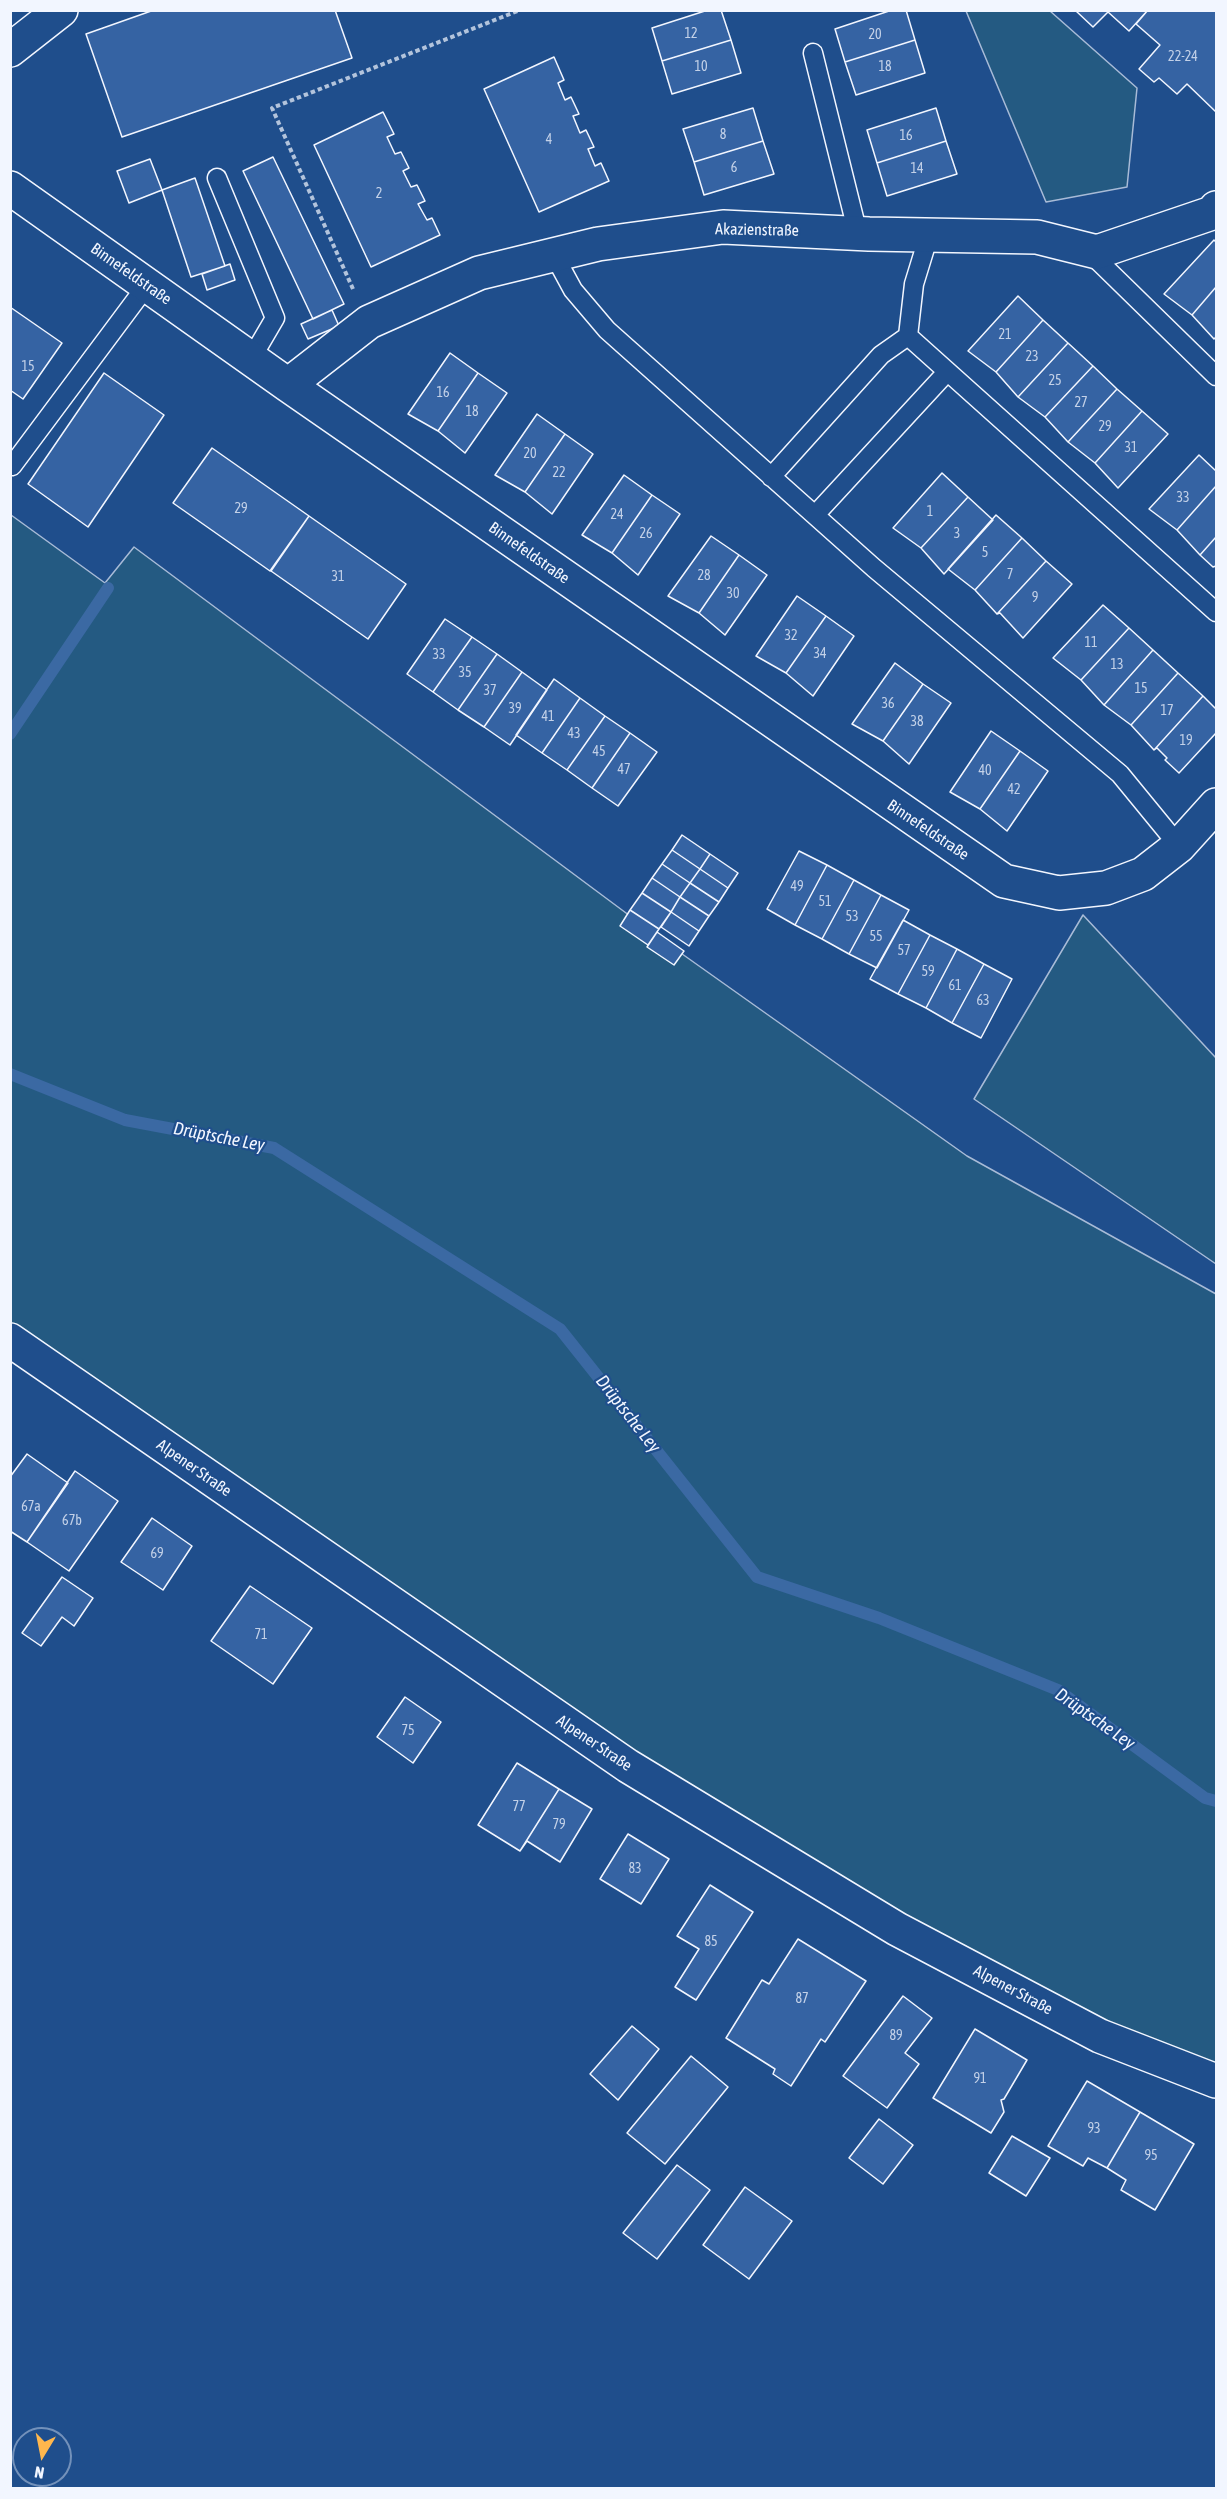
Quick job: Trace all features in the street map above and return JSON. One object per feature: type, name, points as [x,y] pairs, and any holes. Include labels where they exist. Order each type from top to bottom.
[{"type":"street","points":[[10,50],[61,10]]},
{"type":"street","name":"Binnefeldstraße","points":[[10,188],[288,385],[1004,881],[1059,893],[1106,888],[1143,874],[1179,846],[1216,805]]},
{"type":"street","name":"Akazienstraße","points":[[288,385],[369,322],[479,273],[598,244],[723,227],[858,234],[1037,237],[1096,252],[1212,213],[1216,208]]},
{"type":"street","name":"Alpener Straße","points":[[10,1340],[628,1766],[908,1935],[1100,2036],[1216,2081]]},
{"type":"lane","points":[[813,53],[858,234]]},
{"type":"lane","points":[[217,178],[275,318],[251,359]]},
{"type":"lane","points":[[771,477],[881,355],[908,336],[914,284],[929,235]]},
{"type":"lane","points":[[1087,250],[1216,376]]},
{"type":"lane","points":[[554,255],[573,290],[607,330],[771,477],[1120,774],[1179,846]]},
{"type":"lane","points":[[12,466],[147,285]]},
{"type":"lane","points":[[908,336],[1216,612]]},
{"type":"lane","points":[[815,515],[947,372]]},
{"type":"path","points":[[369,322],[272,108],[520,10]]},
{"type":"shaded area","points":[[966,11],[1050,11],[1137,88],[1127,187],[1046,202]]},
{"type":"shaded area","points":[[11,515],[105,583],[134,547],[661,939],[967,1156],[1216,1294],[1216,2081],[897,1929],[11,1340]]},
{"type":"shaded area","points":[[1083,915],[1216,1058],[1216,1264],[974,1099]]},
{"type":"building","points":[[154,10],[335,10],[352,58],[122,137],[86,34]]},
{"type":"building","points":[[708,10],[721,10],[731,40],[662,61],[652,28]]},
{"type":"building","points":[[892,10],[906,10],[915,40],[845,62],[835,29]]},
{"type":"building","points":[[1148,10],[1129,31],[1108,12],[1093,27],[1076,11]]},
{"type":"building","points":[[1148,10],[1216,10],[1216,112],[1187,84],[1177,94],[1159,78],[1154,82],[1139,69],[1160,45],[1136,24]]},
{"type":"building","points":[[731,40],[741,73],[672,94],[662,61]]},
{"type":"building","points":[[915,40],[925,73],[856,95],[845,62]]},
{"type":"building","points":[[554,57],[564,80],[558,83],[565,100],[571,97],[579,114],[573,116],[580,133],[586,130],[594,147],[588,149],[595,166],[601,163],[609,181],[539,212],[484,89]]},
{"type":"building","points":[[753,108],[763,141],[694,162],[683,129]]},
{"type":"building","points":[[936,108],[946,141],[877,163],[867,130]]},
{"type":"building","points":[[383,112],[394,134],[387,137],[395,154],[401,152],[409,168],[403,171],[411,187],[417,185],[425,201],[418,204],[427,220],[432,218],[440,235],[371,267],[314,145]]},
{"type":"building","points":[[763,141],[774,174],[704,195],[694,162]]},
{"type":"building","points":[[946,141],[957,174],[887,196],[877,163]]},
{"type":"building","points":[[273,157],[344,304],[313,319],[243,171]]},
{"type":"building","points":[[150,159],[162,190],[129,203],[117,171]]},
{"type":"building","points":[[195,178],[225,266],[191,277],[162,190]]},
{"type":"building","points":[[1214,240],[1216,242],[1216,287],[1192,315],[1164,294]]},
{"type":"building","points":[[230,264],[235,280],[207,290],[202,274]]},
{"type":"building","points":[[1216,287],[1216,337],[1214,339],[1192,315]]},
{"type":"building","points":[[1018,296],[1043,320],[996,372],[968,351]]},
{"type":"building","points":[[10,307],[62,343],[23,399],[10,390]]},
{"type":"building","points":[[332,310],[339,326],[308,339],[301,324]]},
{"type":"building","points":[[1043,320],[1068,343],[1018,397],[996,372]]},
{"type":"building","points":[[1068,343],[1093,366],[1045,417],[1018,397]]},
{"type":"building","points":[[450,353],[478,373],[438,431],[408,414]]},
{"type":"building","points":[[1093,366],[1117,389],[1068,442],[1045,417]]},
{"type":"building","points":[[104,373],[164,415],[88,527],[28,484]]},
{"type":"building","points":[[478,373],[507,393],[465,453],[438,431]]},
{"type":"building","points":[[1117,389],[1142,411],[1095,463],[1068,442]]},
{"type":"building","points":[[1142,411],[1168,434],[1118,488],[1095,463]]},
{"type":"building","points":[[537,414],[565,434],[525,492],[495,475]]},
{"type":"building","points":[[565,434],[593,454],[552,514],[525,492]]},
{"type":"building","points":[[212,448],[309,516],[270,571],[173,503]]},
{"type":"building","points":[[1199,455],[1216,471],[1216,486],[1177,530],[1149,509]]},
{"type":"building","points":[[942,473],[968,497],[921,548],[893,528]]},
{"type":"building","points":[[624,475],[652,495],[612,553],[582,535]]},
{"type":"building","points":[[1216,486],[1216,537],[1200,555],[1177,530]]},
{"type":"building","points":[[652,495],[680,514],[638,575],[612,553]]},
{"type":"building","points":[[968,497],[993,520],[944,574],[921,548]]},
{"type":"building","points":[[996,515],[1022,538],[975,590],[948,569]]},
{"type":"building","points":[[309,516],[406,584],[368,639],[271,571]]},
{"type":"building","points":[[711,536],[739,555],[699,613],[668,596]]},
{"type":"building","points":[[1216,537],[1216,566],[1213,567],[1200,555]]},
{"type":"building","points":[[1022,538],[1046,561],[997,614],[975,590]]},
{"type":"building","points":[[739,555],[767,575],[725,635],[699,613]]},
{"type":"building","points":[[1046,561],[1072,584],[1023,638],[1000,613],[997,614]]},
{"type":"building","points":[[797,596],[826,616],[786,673],[756,656]]},
{"type":"building","points":[[1103,605],[1129,628],[1081,680],[1053,658]]},
{"type":"building","points":[[826,616],[854,636],[813,696],[786,673]]},
{"type":"building","points":[[445,619],[472,637],[433,692],[407,674]]},
{"type":"building","points":[[1129,628],[1153,650],[1104,705],[1081,680]]},
{"type":"building","points":[[472,637],[497,654],[458,710],[433,692]]},
{"type":"building","points":[[1153,650],[1178,673],[1131,725],[1104,705]]},
{"type":"building","points":[[497,654],[522,672],[484,727],[458,710]]},
{"type":"building","points":[[895,663],[923,684],[883,741],[852,724]]},
{"type":"building","points":[[522,672],[547,690],[510,745],[484,727]]},
{"type":"building","points":[[1178,673],[1203,696],[1154,750],[1131,725]]},
{"type":"building","points":[[554,679],[580,698],[542,753],[516,735]]},
{"type":"building","points":[[923,684],[951,703],[909,764],[883,741]]},
{"type":"building","points":[[1203,696],[1216,709],[1216,733],[1179,773],[1165,760],[1167,758],[1157,748],[1154,750]]},
{"type":"building","points":[[580,698],[605,716],[567,770],[542,753]]},
{"type":"building","points":[[605,716],[630,733],[592,788],[567,770]]},
{"type":"building","points":[[991,731],[1020,751],[980,809],[950,792]]},
{"type":"building","points":[[630,733],[657,752],[618,806],[592,788]]},
{"type":"building","points":[[1020,751],[1048,771],[1007,831],[980,809]]},
{"type":"building","points":[[682,835],[710,854],[700,869],[672,850]]},
{"type":"building","points":[[672,850],[700,869],[690,883],[662,864]]},
{"type":"building","points":[[799,851],[827,865],[795,925],[767,909]]},
{"type":"building","points":[[710,854],[738,873],[728,888],[700,869]]},
{"type":"building","points":[[662,864],[690,883],[680,897],[652,878]]},
{"type":"building","points":[[827,865],[854,880],[822,939],[795,925]]},
{"type":"building","points":[[700,869],[728,888],[719,902],[690,883]]},
{"type":"building","points":[[652,878],[680,897],[671,912],[642,893]]},
{"type":"building","points":[[854,880],[881,895],[849,954],[822,939]]},
{"type":"building","points":[[690,883],[719,902],[709,916],[680,897]]},
{"type":"building","points":[[642,893],[671,912],[659,929],[630,910]]},
{"type":"building","points":[[881,895],[909,910],[877,968],[849,954]]},
{"type":"building","points":[[680,897],[709,916],[699,931],[671,912]]},
{"type":"building","points":[[630,910],[659,929],[648,945],[620,926]]},
{"type":"building","points":[[671,912],[699,931],[689,946],[661,927]]},
{"type":"building","points":[[903,920],[930,935],[898,994],[870,979]]},
{"type":"building","points":[[657,932],[684,951],[674,965],[647,947]]},
{"type":"building","points":[[930,935],[957,949],[926,1008],[898,994]]},
{"type":"building","points":[[957,949],[984,964],[952,1023],[926,1008]]},
{"type":"building","points":[[984,964],[1012,979],[981,1038],[952,1023]]},
{"type":"building","points":[[27,1454],[68,1483],[27,1542],[10,1531],[10,1477]]},
{"type":"building","points":[[75,1471],[118,1501],[69,1571],[27,1542]]},
{"type":"building","points":[[152,1518],[192,1546],[163,1590],[121,1562]]},
{"type":"building","points":[[62,1577],[93,1598],[74,1626],[62,1617],[41,1646],[22,1633]]},
{"type":"building","points":[[250,1586],[312,1628],[273,1684],[211,1641]]},
{"type":"building","points":[[405,1697],[441,1722],[413,1763],[377,1737]]},
{"type":"building","points":[[517,1763],[559,1789],[520,1851],[478,1825]]},
{"type":"building","points":[[559,1789],[592,1809],[560,1862],[527,1841],[520,1851]]},
{"type":"building","points":[[628,1834],[669,1859],[641,1904],[600,1879]]},
{"type":"building","points":[[710,1885],[753,1912],[696,2000],[675,1987],[699,1949],[677,1936]]},
{"type":"building","points":[[798,1939],[866,1981],[825,2042],[821,2039],[791,2086],[773,2074],[775,2069],[726,2038],[762,1980],[769,1984]]},
{"type":"building","points":[[903,1996],[932,2018],[905,2053],[919,2064],[887,2108],[843,2076]]},
{"type":"building","points":[[632,2026],[659,2049],[618,2100],[590,2074]]},
{"type":"building","points":[[975,2029],[1027,2060],[1004,2099],[1001,2100],[1004,2112],[991,2133],[933,2098]]},
{"type":"building","points":[[691,2056],[728,2087],[665,2164],[627,2133]]},
{"type":"building","points":[[1087,2081],[1140,2112],[1107,2168],[1088,2158],[1083,2166],[1048,2146]]},
{"type":"building","points":[[1140,2112],[1194,2144],[1155,2210],[1121,2190],[1126,2180],[1107,2168]]},
{"type":"building","points":[[879,2119],[913,2145],[883,2184],[849,2158]]},
{"type":"building","points":[[1012,2136],[1050,2158],[1026,2196],[989,2173]]},
{"type":"building","points":[[677,2165],[710,2190],[657,2259],[623,2233]]},
{"type":"building","points":[[745,2187],[792,2221],[749,2279],[703,2245]]},
{"type":"waterway","points":[[10,734],[108,588]]},
{"type":"waterway","name":"Drüptsche Ley","points":[[10,1074],[125,1120],[274,1148],[560,1329],[757,1577],[879,1618],[1058,1690],[1205,1798],[1216,1801]]}]
